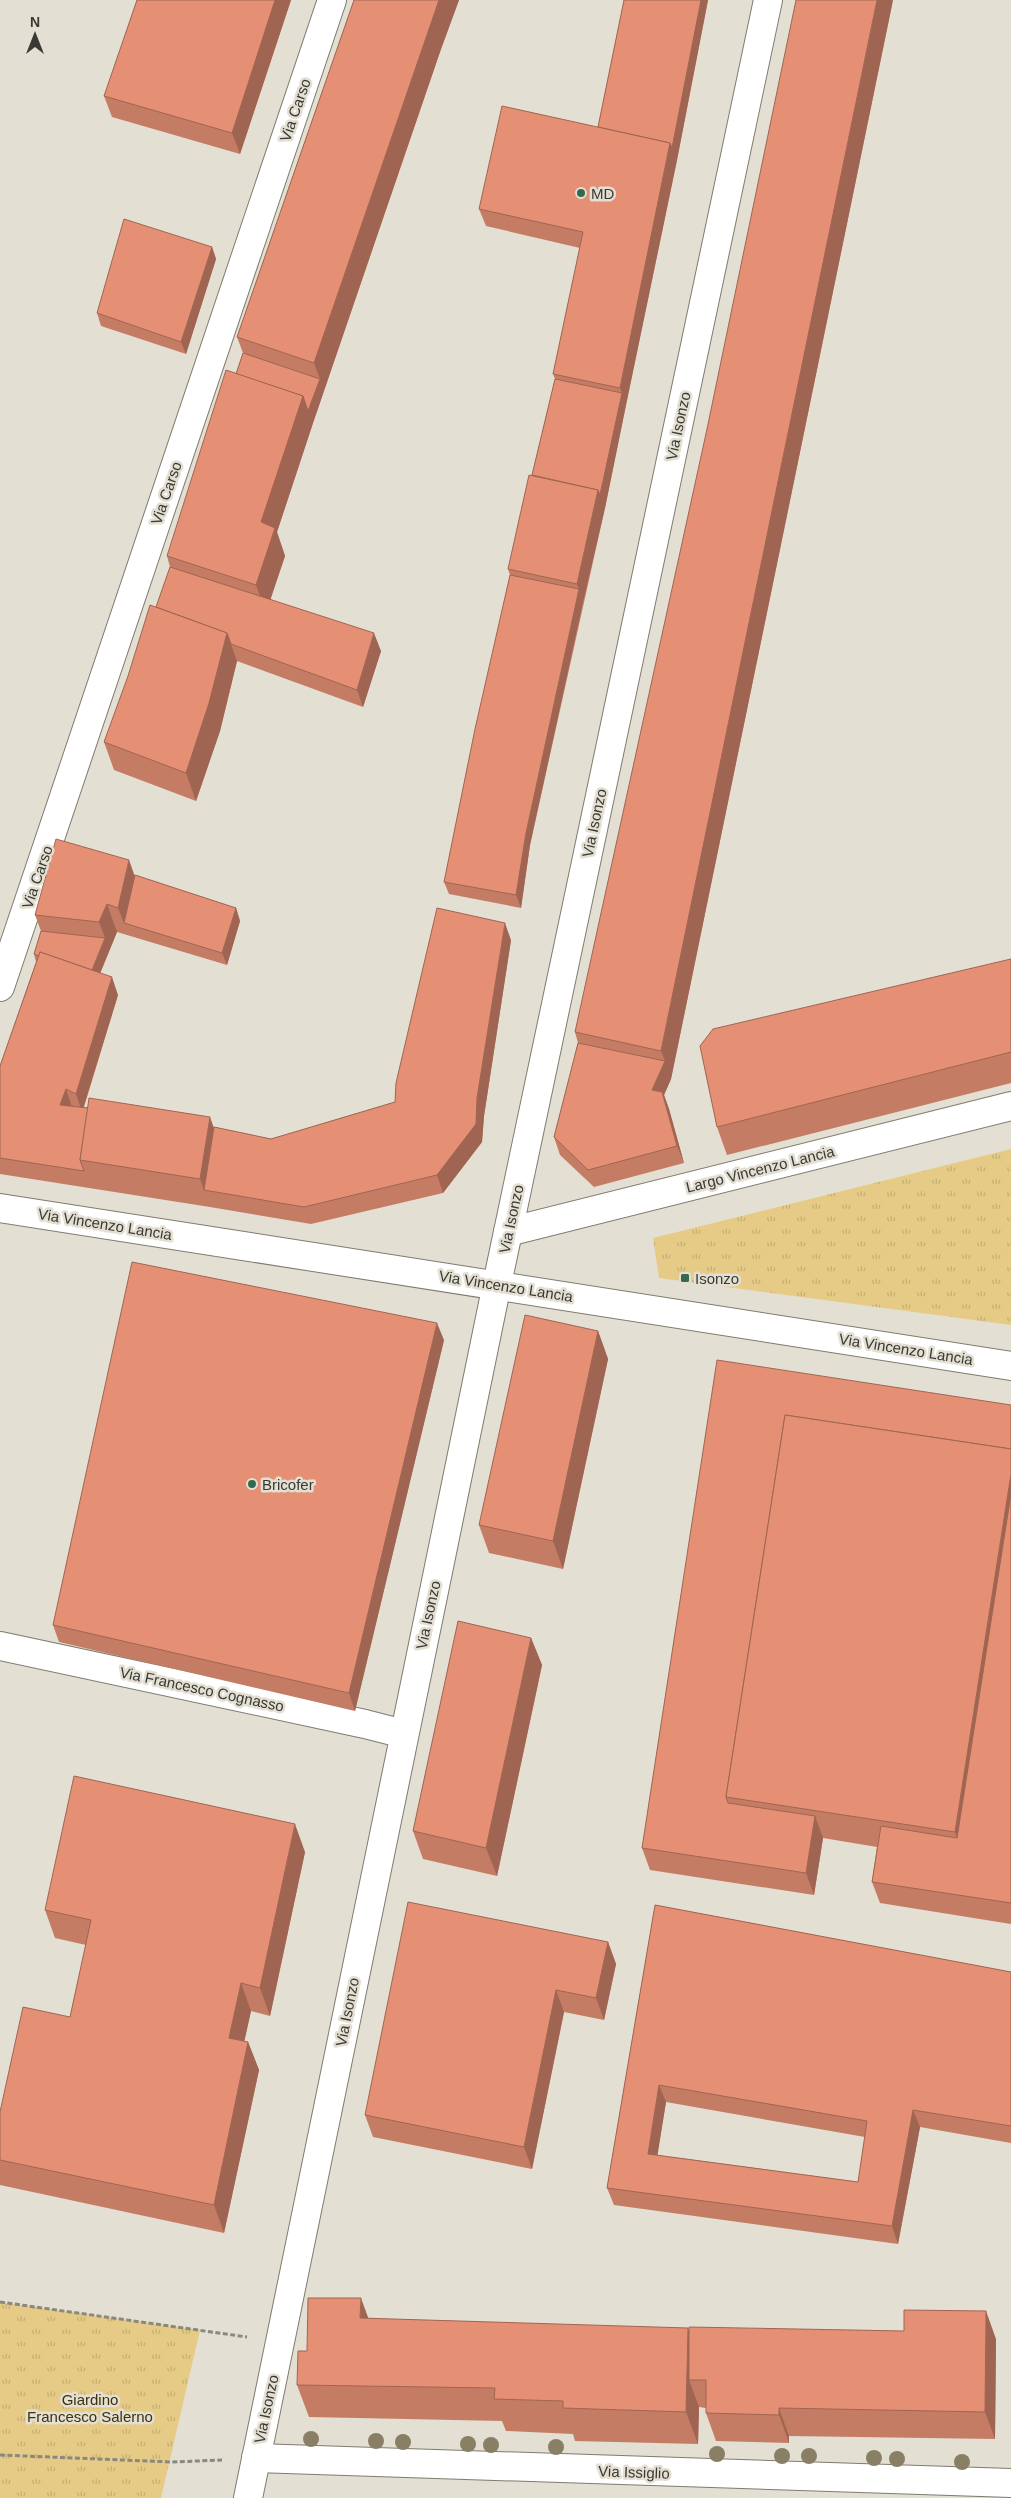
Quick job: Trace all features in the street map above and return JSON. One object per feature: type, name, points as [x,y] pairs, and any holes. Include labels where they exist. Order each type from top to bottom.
[{"type":"street","name":"Via Carso","points":[[0,987],[332,0]]},
{"type":"street","name":"Via Isonzo","points":[[248,2498],[497,1284],[768,0]]},
{"type":"street","name":"Largo Vincenzo Lancia","points":[[508,1232],[1011,1106]]},
{"type":"street","name":"Via Vincenzo Lancia","points":[[0,1208],[497,1284],[1011,1366]]},
{"type":"street","name":"Via Francesco Cognasso","points":[[0,1646],[404,1734]]},
{"type":"street","name":"Via Issiglio","points":[[256,2458],[1011,2483]]},
{"type":"path","points":[[0,2302],[280,2342]]},
{"type":"path","points":[[0,2455],[172,2462],[256,2458]]},
{"type":"green space","points":[[1011,1149],[1011,1325],[659,1278],[653,1238]]},
{"type":"green space","name":"Giardino Francesco Salerno","points":[[0,2302],[200,2330],[161,2498],[0,2498]]},
{"type":"building","points":[[137,0],[275,0],[232,133],[104,96]]},
{"type":"building","points":[[354,0],[439,0],[314,363],[237,337]]},
{"type":"building","points":[[624,0],[701,0],[672,148],[670,143],[598,127]]},
{"type":"building","points":[[796,0],[877,0],[661,1051],[575,1032],[707,429]]},
{"type":"building","points":[[502,106],[670,143],[620,388],[553,374],[583,232],[479,209]]},
{"type":"building","points":[[124,219],[212,247],[181,342],[97,313]]},
{"type":"building","points":[[243,353],[320,379],[308,411],[303,396],[236,374]]},
{"type":"building","points":[[226,370],[303,396],[261,522],[275,528],[256,585],[167,556]]},
{"type":"building","points":[[555,379],[622,393],[600,495],[598,490],[532,475]]},
{"type":"building","points":[[529,475],[598,490],[577,584],[508,569]]},
{"type":"building","points":[[170,567],[374,633],[357,690],[231,644],[227,633],[156,607]]},
{"type":"building","points":[[510,575],[579,589],[526,833],[516,895],[444,882],[475,729]]},
{"type":"building","points":[[150,605],[227,633],[209,703],[186,773],[104,742],[128,676]]},
{"type":"building","points":[[56,839],[129,860],[118,908],[107,904],[99,922],[35,915]]},
{"type":"building","points":[[135,875],[236,908],[222,953],[124,923]]},
{"type":"building","points":[[437,908],[505,923],[477,1098],[476,1124],[437,1175],[304,1207],[204,1190],[214,1127],[271,1139],[395,1102],[396,1083]]},
{"type":"building","points":[[41,931],[105,938],[92,970],[40,952],[39,956],[34,954]]},
{"type":"building","points":[[40,952],[112,977],[76,1094],[66,1089],[60,1105],[88,1108],[80,1160],[84,1171],[0,1158],[0,1066]]},
{"type":"building","points":[[1011,959],[1011,1052],[717,1127],[700,1046],[713,1029]]},
{"type":"building","points":[[578,1043],[665,1061],[652,1090],[662,1092],[677,1146],[588,1170],[554,1137]]},
{"type":"building","points":[[89,1098],[210,1117],[200,1179],[80,1160]]},
{"type":"building","name":"Bricofer","points":[[132,1262],[437,1323],[349,1693],[53,1625]]},
{"type":"building","points":[[525,1315],[598,1331],[553,1541],[479,1525]]},
{"type":"building","points":[[717,1360],[1011,1405],[1011,1449],[785,1415],[726,1797],[728,1803],[815,1816],[806,1873],[642,1848]]},
{"type":"building","points":[[785,1415],[1011,1449],[1011,1474],[955,1832],[726,1797]]},
{"type":"building","points":[[1011,1494],[1011,1903],[872,1882],[881,1826],[957,1838]]},
{"type":"building","points":[[458,1621],[531,1638],[486,1848],[413,1831]]},
{"type":"building","points":[[74,1776],[295,1824],[260,1988],[241,1983],[229,2038],[248,2042],[214,2205],[0,2160],[0,2112],[23,2007],[70,2017],[91,1920],[45,1910]]},
{"type":"building","points":[[408,1902],[608,1942],[596,1998],[556,1990],[524,2147],[365,2115]]},
{"type":"building","points":[[655,1905],[1011,1972],[1011,2126],[913,2110],[892,2226],[607,2188]],"holes":[[[659,2085],[867,2121],[858,2182],[648,2154]]]},
{"type":"building","points":[[308,2298],[361,2298],[360,2318],[688,2328],[686,2412],[563,2408],[563,2401],[494,2399],[495,2388],[297,2385],[298,2351],[307,2351]]},
{"type":"building","points":[[904,2310],[986,2311],[985,2412],[779,2408],[779,2415],[706,2413],[706,2380],[689,2380],[689,2327],[904,2331]]},
{"type":"place","name":"MD","points":[[581,193]]},
{"type":"place","name":"Isonzo","points":[[685,1278]]},
{"type":"place","name":"Bricofer","points":[[252,1484]]}]
